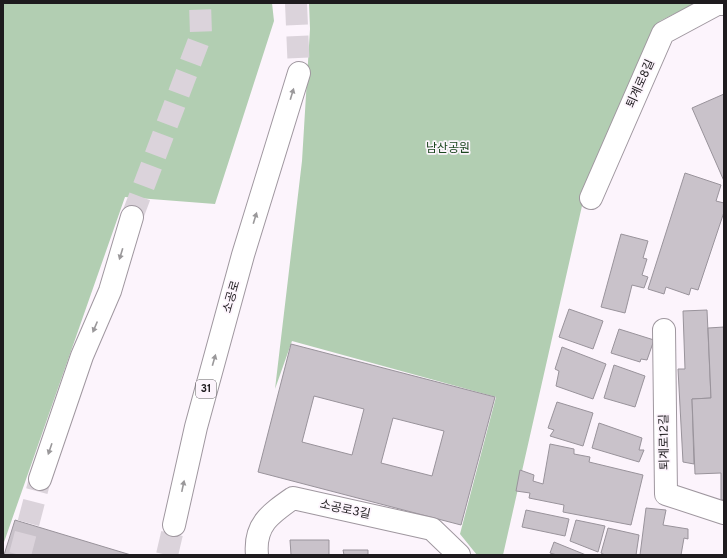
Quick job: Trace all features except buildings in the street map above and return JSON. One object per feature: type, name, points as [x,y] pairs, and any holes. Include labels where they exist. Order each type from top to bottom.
[{"type":"main road","name":"퇴계로8길","points":[[591,198],[663,33],[717,4],[724,4]]},
{"type":"main road","name":"소공로","points":[[174,524],[200,412],[243,255],[299,72]]},
{"type":"main road","points":[[40,479],[82,356],[110,291],[132,217]]},
{"type":"main road","name":"퇴계로12길","points":[[664,330],[666,494],[724,513]]},
{"type":"main road","name":"소공로3길","points":[[257,555],[256,544],[261,526],[275,510],[292,498],[432,529],[459,555]]},
{"type":"green space","points":[[3,3],[272,3],[274,21],[215,204],[125,197],[3,545]]},
{"type":"green space","name":"남산공원","points":[[309,3],[696,3],[660,21],[584,197],[503,555],[477,555],[460,534],[496,397],[292,341],[275,389],[302,161],[310,29]]},
{"type":"tunnel","points":[[132,217],[201,35],[200,3]]},
{"type":"tunnel","points":[[296,3],[299,73]]},
{"type":"tunnel","points":[[20,555],[40,479]]},
{"type":"tunnel","points":[[167,555],[174,525]]}]
